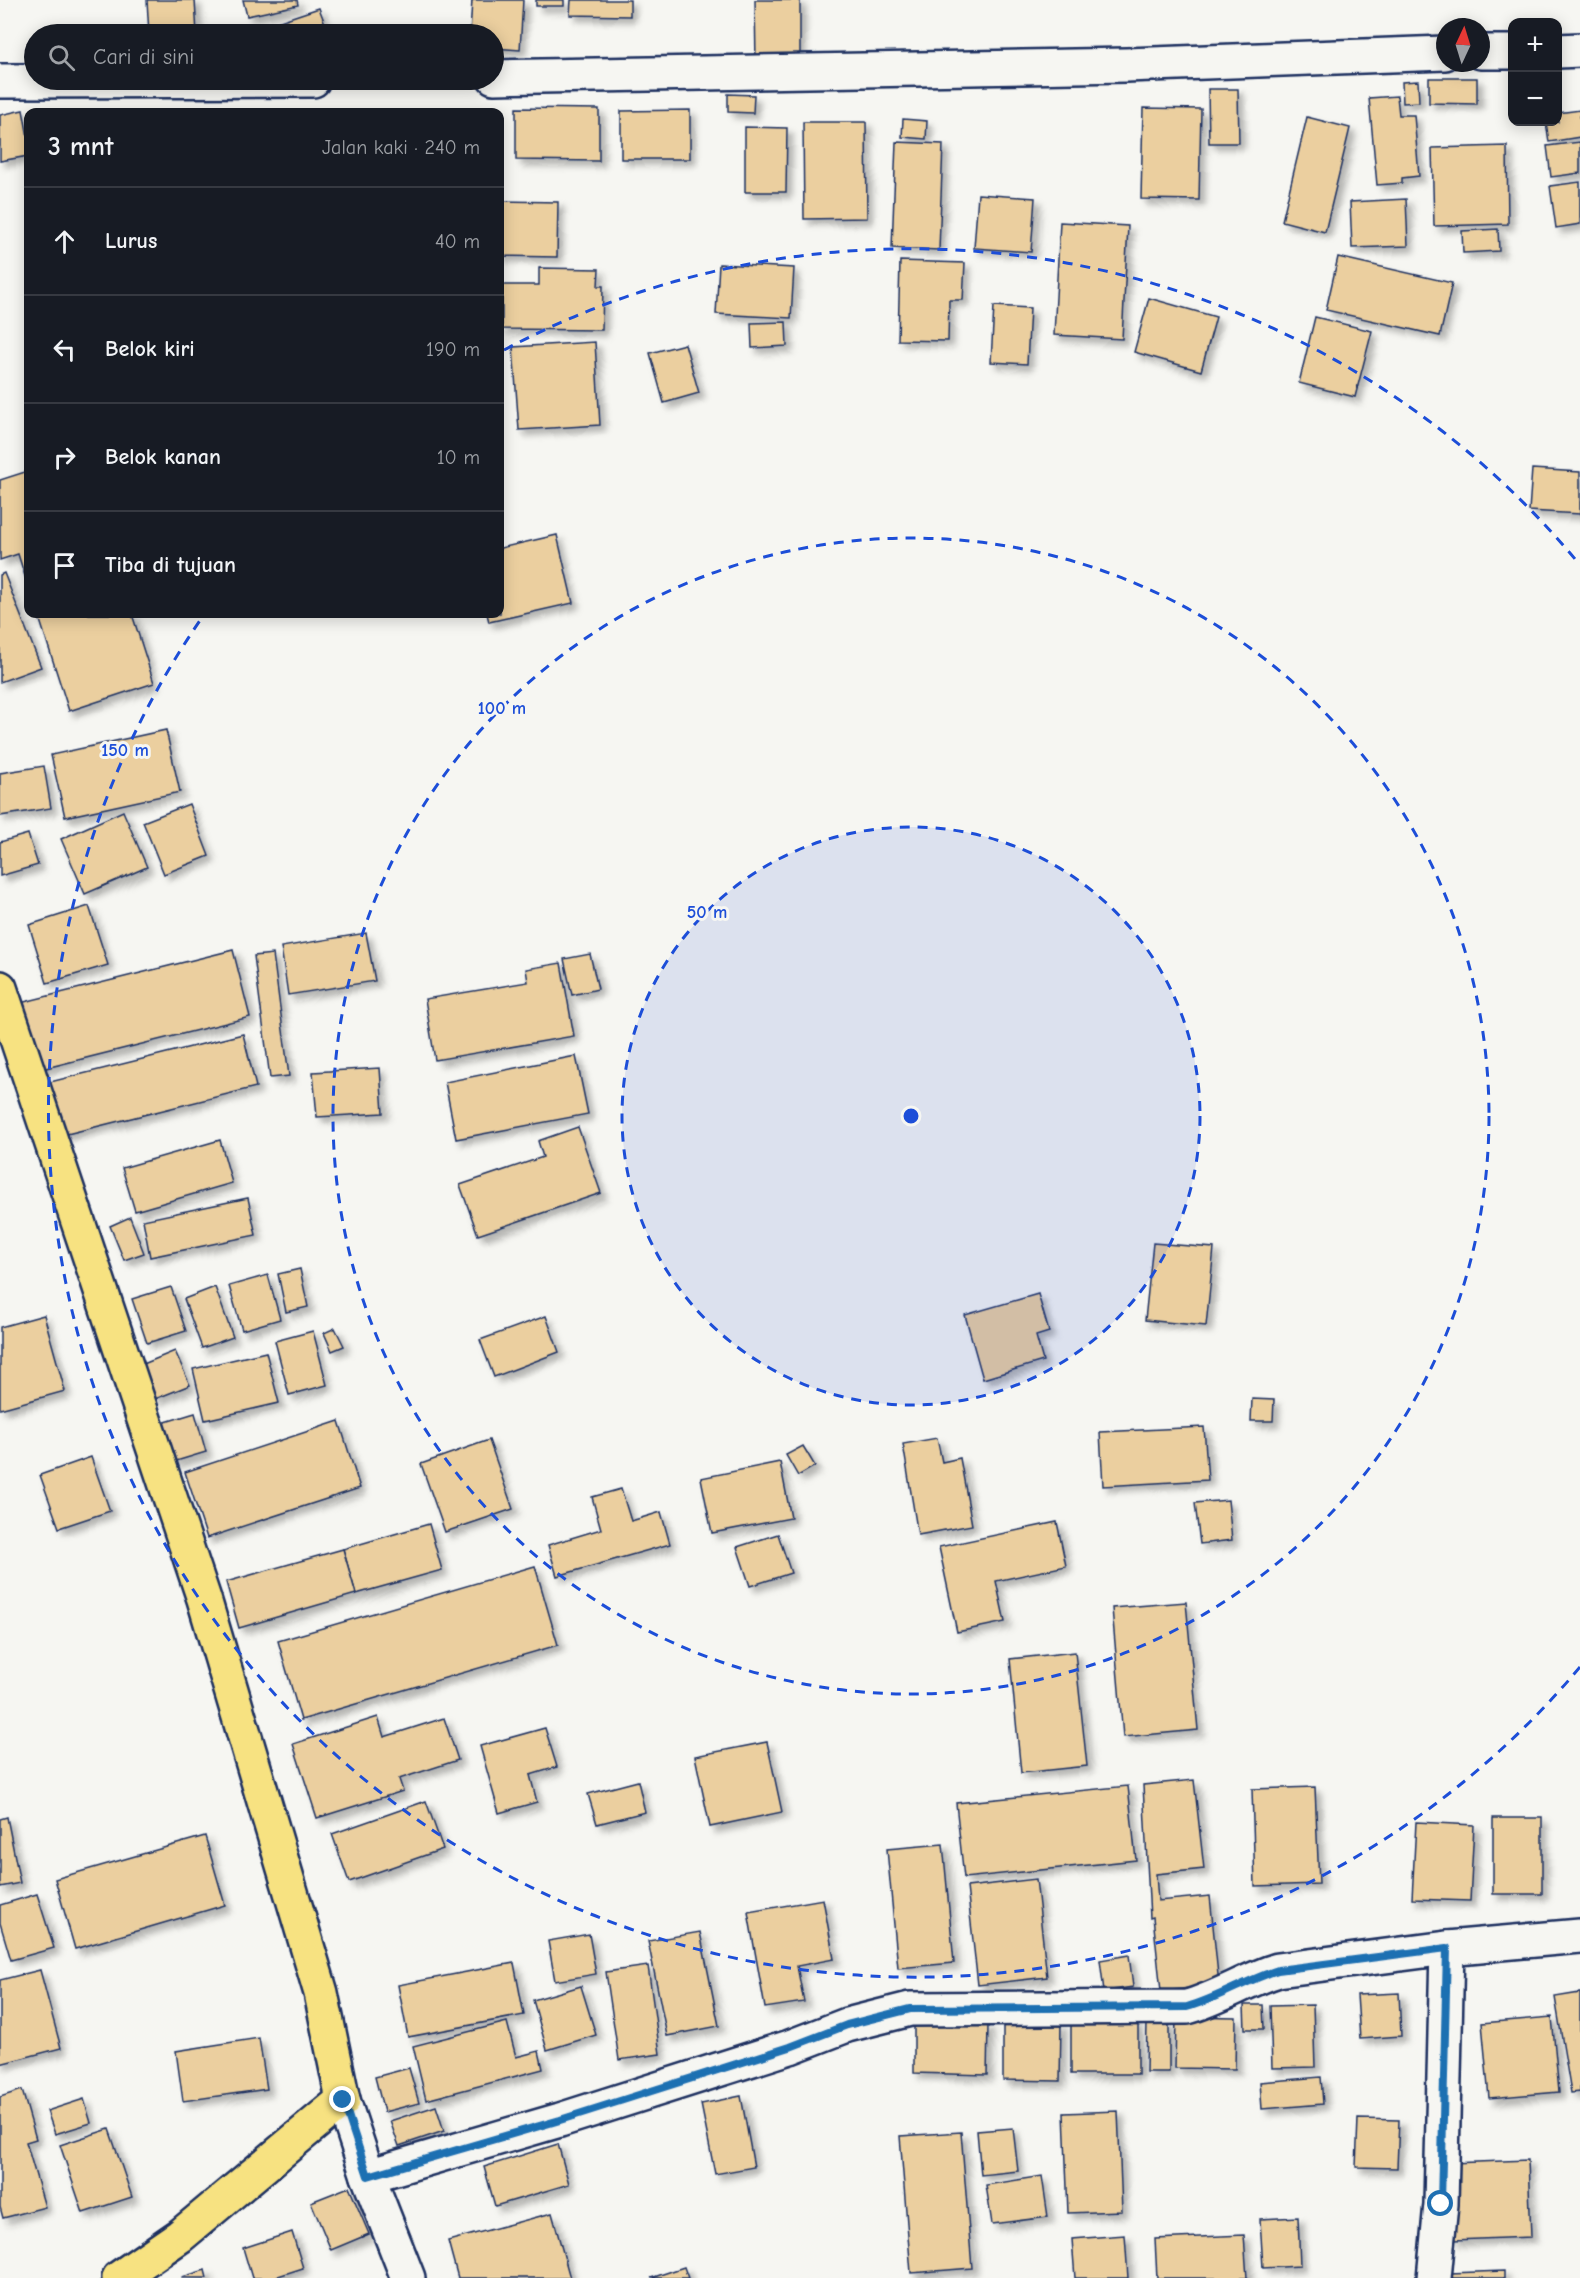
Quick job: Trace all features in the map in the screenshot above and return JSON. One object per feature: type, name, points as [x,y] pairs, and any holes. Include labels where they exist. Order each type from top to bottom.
[{"type":"highway","points":[[0,988],[204,1599],[321,1993],[343,2100],[180,2236],[119,2278]]},
{"type":"street","points":[[1562,51],[1580,50]]},
{"type":"street","points":[[1490,52],[1508,52]]},
{"type":"street","points":[[504,77],[1091,66],[1436,53]]},
{"type":"street","points":[[0,81],[24,81]]},
{"type":"street","points":[[368,2176],[560,2120],[790,2047],[847,2025],[898,2011],[967,2007],[1187,2007],[1211,2001],[1255,1977],[1278,1970],[1447,1948],[1580,1936]]},
{"type":"street","points":[[1434,2278],[1441,2204],[1447,1948]]},
{"type":"street","points":[[343,2100],[368,2176],[408,2278]]},
{"type":"building","points":[[147,0],[195,0],[196,24],[148,24]]},
{"type":"building","points":[[243,0],[297,0],[298,5],[247,16]]},
{"type":"building","points":[[472,0],[523,0],[520,50],[504,49],[504,24],[471,24]]},
{"type":"building","points":[[536,0],[564,0],[564,6],[536,6]]},
{"type":"building","points":[[571,0],[630,0],[630,16],[570,15]]},
{"type":"building","points":[[755,0],[800,0],[800,63],[756,63]]},
{"type":"building","points":[[319,8],[325,24],[271,24]]},
{"type":"building","points":[[1429,78],[1477,78],[1477,104],[1429,103]]},
{"type":"building","points":[[1418,81],[1419,102],[1403,103],[1402,82]]},
{"type":"building","points":[[1208,89],[1238,89],[1239,143],[1209,143]]},
{"type":"building","points":[[728,94],[754,95],[753,113],[728,112]]},
{"type":"building","points":[[1397,96],[1399,115],[1414,115],[1419,176],[1402,178],[1402,183],[1377,185],[1369,98]]},
{"type":"building","points":[[516,108],[599,109],[599,161],[516,160]]},
{"type":"building","points":[[1143,108],[1201,109],[1199,200],[1141,199]]},
{"type":"building","points":[[23,110],[24,157],[0,161],[0,115]]},
{"type":"building","points":[[690,110],[690,159],[621,159],[621,111]]},
{"type":"building","points":[[1580,110],[1580,137],[1549,142],[1547,126],[1562,126],[1562,112]]},
{"type":"building","points":[[1307,117],[1350,128],[1325,232],[1282,221]]},
{"type":"building","points":[[903,119],[927,121],[926,139],[902,137]]},
{"type":"building","points":[[803,122],[866,122],[867,218],[804,219]]},
{"type":"building","points":[[745,127],[787,128],[786,192],[745,192]]},
{"type":"building","points":[[896,142],[943,144],[939,250],[892,248]]},
{"type":"building","points":[[1580,142],[1580,173],[1551,177],[1547,146]]},
{"type":"building","points":[[1507,146],[1508,224],[1434,226],[1432,148]]},
{"type":"building","points":[[1580,182],[1580,224],[1556,228],[1550,186]]},
{"type":"building","points":[[978,194],[1035,198],[1031,252],[974,248]]},
{"type":"building","points":[[1406,199],[1408,246],[1352,248],[1350,202]]},
{"type":"building","points":[[504,201],[558,202],[557,257],[504,256]]},
{"type":"building","points":[[1060,222],[1128,226],[1122,339],[1054,335]]},
{"type":"building","points":[[1498,229],[1499,251],[1463,253],[1462,231]]},
{"type":"building","points":[[1338,257],[1452,283],[1440,336],[1326,310]]},
{"type":"building","points":[[900,261],[965,263],[963,300],[949,300],[948,341],[898,340]]},
{"type":"building","points":[[719,264],[794,268],[791,318],[716,314]]},
{"type":"building","points":[[539,268],[599,269],[598,286],[603,286],[602,330],[504,329],[504,285],[539,285]]},
{"type":"building","points":[[1149,298],[1216,317],[1201,371],[1134,352]]},
{"type":"building","points":[[994,306],[1030,308],[1027,364],[991,362]]},
{"type":"building","points":[[1315,317],[1372,331],[1355,397],[1299,383]]},
{"type":"building","points":[[786,322],[787,346],[752,348],[751,323]]},
{"type":"building","points":[[595,342],[600,425],[519,430],[513,347]]},
{"type":"building","points":[[685,344],[699,393],[664,403],[650,353]]},
{"type":"building","points":[[1532,469],[1580,472],[1580,514],[1529,511]]},
{"type":"building","points":[[24,472],[24,573],[18,554],[0,560],[0,480]]},
{"type":"building","points":[[557,535],[573,603],[489,622],[488,618],[504,618],[504,547]]},
{"type":"building","points":[[4,573],[41,667],[0,682],[0,575]]},
{"type":"building","points":[[39,618],[133,618],[154,683],[69,711]]},
{"type":"building","points":[[166,730],[180,792],[65,817],[51,755]]},
{"type":"building","points":[[44,766],[51,808],[0,816],[0,773]]},
{"type":"building","points":[[189,804],[209,856],[164,874],[143,822]]},
{"type":"building","points":[[123,811],[147,867],[85,894],[61,839]]},
{"type":"building","points":[[28,834],[38,865],[0,876],[0,842]]},
{"type":"building","points":[[89,906],[108,965],[47,983],[29,925]]},
{"type":"building","points":[[366,933],[375,981],[288,995],[281,947]]},
{"type":"building","points":[[233,950],[250,1017],[34,1071],[16,1004]]},
{"type":"building","points":[[273,954],[289,1076],[270,1078],[254,956]]},
{"type":"building","points":[[590,954],[598,989],[572,995],[564,959]]},
{"type":"building","points":[[561,963],[574,1036],[435,1060],[425,999],[528,982],[526,969]]},
{"type":"building","points":[[243,1034],[256,1087],[63,1135],[50,1082]]},
{"type":"building","points":[[576,1056],[588,1114],[456,1139],[445,1082]]},
{"type":"building","points":[[380,1068],[383,1113],[317,1117],[313,1072]]},
{"type":"building","points":[[578,1127],[601,1193],[478,1235],[460,1185],[543,1157],[538,1141]]},
{"type":"building","points":[[220,1140],[232,1183],[135,1211],[122,1168]]},
{"type":"building","points":[[248,1198],[256,1235],[150,1257],[143,1220]]},
{"type":"building","points":[[130,1217],[144,1253],[124,1260],[110,1226]]},
{"type":"building","points":[[1153,1243],[1214,1248],[1206,1326],[1145,1320]]},
{"type":"building","points":[[300,1269],[308,1307],[286,1312],[278,1274]]},
{"type":"building","points":[[268,1275],[280,1319],[242,1330],[229,1286]]},
{"type":"building","points":[[171,1287],[186,1331],[147,1343],[132,1299]]},
{"type":"building","points":[[215,1287],[233,1337],[202,1348],[184,1299]]},
{"type":"building","points":[[1038,1294],[1049,1332],[1036,1336],[1043,1361],[983,1379],[965,1315]]},
{"type":"building","points":[[44,1315],[65,1391],[0,1409],[0,1327]]},
{"type":"building","points":[[546,1316],[559,1352],[494,1377],[480,1340]]},
{"type":"building","points":[[335,1328],[344,1346],[332,1351],[324,1333]]},
{"type":"building","points":[[313,1331],[327,1385],[289,1395],[275,1341]]},
{"type":"building","points":[[175,1351],[190,1385],[155,1399],[141,1365]]},
{"type":"building","points":[[266,1352],[279,1403],[205,1420],[193,1369]]},
{"type":"building","points":[[1252,1399],[1274,1400],[1273,1421],[1251,1421]]},
{"type":"building","points":[[195,1413],[206,1452],[173,1462],[162,1423]]},
{"type":"building","points":[[339,1421],[360,1488],[207,1538],[185,1472]]},
{"type":"building","points":[[1204,1427],[1208,1480],[1103,1486],[1100,1432]]},
{"type":"building","points":[[937,1438],[942,1462],[960,1458],[972,1525],[918,1535],[903,1444]]},
{"type":"building","points":[[489,1440],[513,1509],[445,1532],[421,1464]]},
{"type":"building","points":[[803,1446],[815,1466],[798,1476],[786,1455]]},
{"type":"building","points":[[91,1457],[110,1511],[59,1528],[40,1475]]},
{"type":"building","points":[[780,1462],[791,1518],[712,1533],[701,1478]]},
{"type":"building","points":[[621,1489],[631,1521],[661,1512],[670,1544],[557,1576],[548,1545],[601,1529],[592,1497]]},
{"type":"building","points":[[1228,1500],[1232,1540],[1200,1544],[1195,1503]]},
{"type":"building","points":[[1057,1522],[1066,1566],[996,1581],[1005,1622],[957,1632],[939,1547]]},
{"type":"building","points":[[429,1524],[442,1570],[356,1594],[343,1549]]},
{"type":"building","points":[[778,1534],[791,1573],[750,1586],[737,1547]]},
{"type":"building","points":[[343,1549],[356,1594],[239,1628],[226,1582]]},
{"type":"building","points":[[535,1566],[558,1645],[301,1720],[278,1641]]},
{"type":"building","points":[[1186,1602],[1198,1730],[1123,1737],[1112,1608]]},
{"type":"building","points":[[1075,1652],[1087,1766],[1021,1773],[1010,1659]]},
{"type":"building","points":[[378,1717],[384,1737],[444,1718],[458,1760],[399,1779],[403,1791],[317,1818],[293,1744]]},
{"type":"building","points":[[545,1728],[557,1767],[530,1775],[537,1802],[499,1813],[480,1746]]},
{"type":"building","points":[[767,1742],[782,1812],[710,1827],[695,1756]]},
{"type":"building","points":[[1194,1780],[1204,1869],[1156,1874],[1158,1901],[1210,1896],[1219,1985],[1161,1991],[1153,1917],[1150,1918],[1143,1785]]},
{"type":"building","points":[[638,1781],[645,1812],[597,1824],[588,1794]]},
{"type":"building","points":[[1128,1786],[1136,1860],[964,1878],[956,1803]]},
{"type":"building","points":[[1315,1787],[1319,1884],[1255,1886],[1252,1789]]},
{"type":"building","points":[[426,1801],[443,1849],[349,1882],[332,1834]]},
{"type":"building","points":[[7,1817],[20,1883],[0,1887],[0,1819]]},
{"type":"building","points":[[1493,1818],[1542,1818],[1542,1894],[1493,1894]]},
{"type":"building","points":[[1416,1822],[1474,1825],[1470,1901],[1412,1899]]},
{"type":"building","points":[[205,1836],[225,1905],[75,1949],[55,1879]]},
{"type":"building","points":[[943,1844],[954,1963],[898,1968],[887,1849]]},
{"type":"building","points":[[1036,1879],[1047,1977],[978,1985],[967,1887]]},
{"type":"building","points":[[37,1894],[54,1948],[11,1960],[0,1923],[0,1905]]},
{"type":"building","points":[[823,1899],[834,1959],[797,1966],[804,2002],[765,2008],[748,1912]]},
{"type":"building","points":[[700,1932],[719,2026],[667,2036],[648,1941]]},
{"type":"building","points":[[589,1934],[596,1974],[555,1981],[548,1941]]},
{"type":"building","points":[[1129,1955],[1133,1987],[1104,1991],[1100,1960]]},
{"type":"building","points":[[514,1963],[524,2015],[408,2037],[398,1985]]},
{"type":"building","points":[[648,1966],[660,2054],[619,2060],[606,1972]]},
{"type":"building","points":[[40,1970],[61,2048],[0,2064],[0,1980]]},
{"type":"building","points":[[581,1986],[596,2035],[547,2050],[533,2000]]},
{"type":"building","points":[[1399,1993],[1401,2036],[1360,2039],[1357,1995]]},
{"type":"building","points":[[1580,1993],[1580,2092],[1571,2093],[1555,1997]]},
{"type":"building","points":[[1244,2005],[1263,2005],[1264,2029],[1245,2029]]},
{"type":"building","points":[[1313,2005],[1315,2067],[1272,2068],[1270,2006]]},
{"type":"building","points":[[1176,2016],[1236,2017],[1235,2069],[1175,2068]]},
{"type":"building","points":[[1552,2017],[1559,2092],[1489,2098],[1482,2023]]},
{"type":"building","points":[[507,2022],[516,2057],[539,2051],[543,2069],[426,2100],[413,2046]]},
{"type":"building","points":[[1071,2022],[1138,2022],[1138,2074],[1071,2074]]},
{"type":"building","points":[[1147,2022],[1169,2022],[1169,2072],[1146,2072]]},
{"type":"building","points":[[1003,2023],[1061,2023],[1060,2081],[1003,2080]]},
{"type":"building","points":[[914,2024],[988,2025],[987,2075],[914,2073]]},
{"type":"building","points":[[259,2038],[267,2089],[183,2101],[176,2051]]},
{"type":"building","points":[[409,2068],[419,2103],[384,2112],[375,2077]]},
{"type":"building","points":[[1321,2077],[1323,2104],[1262,2109],[1260,2082]]},
{"type":"building","points":[[22,2090],[36,2139],[26,2142],[45,2207],[3,2218],[0,2207],[0,2097]]},
{"type":"building","points":[[741,2096],[754,2167],[715,2174],[701,2104]]},
{"type":"building","points":[[84,2099],[91,2123],[55,2134],[47,2111]]},
{"type":"building","points":[[436,2106],[444,2131],[399,2146],[390,2121]]},
{"type":"building","points":[[1118,2111],[1122,2211],[1068,2213],[1064,2113]]},
{"type":"building","points":[[1358,2119],[1399,2120],[1397,2168],[1356,2167]]},
{"type":"building","points":[[1013,2128],[1018,2171],[981,2175],[977,2131]]},
{"type":"building","points":[[109,2129],[132,2197],[83,2213],[60,2145]]},
{"type":"building","points":[[961,2132],[972,2268],[911,2273],[900,2136]]},
{"type":"building","points":[[558,2144],[569,2184],[495,2206],[484,2167]]},
{"type":"building","points":[[1528,2160],[1531,2237],[1454,2240],[1451,2163]]},
{"type":"building","points":[[1042,2176],[1048,2217],[992,2224],[986,2185]]},
{"type":"building","points":[[349,2187],[369,2234],[331,2250],[311,2202]]},
{"type":"building","points":[[552,2213],[570,2278],[458,2278],[448,2241]]},
{"type":"building","points":[[1298,2217],[1300,2266],[1263,2268],[1260,2219]]},
{"type":"building","points":[[292,2232],[303,2268],[272,2278],[252,2278],[243,2248]]},
{"type":"building","points":[[1125,2235],[1128,2278],[1075,2278],[1072,2239]]},
{"type":"building","points":[[1244,2235],[1247,2278],[1157,2278],[1155,2239]]},
{"type":"building","points":[[684,2267],[688,2278],[651,2278]]},
{"type":"building","points":[[205,2270],[207,2278],[182,2278],[182,2277]]},
{"type":"building","points":[[1504,2271],[1504,2278],[1450,2278],[1450,2273]]},
{"type":"route","points":[[343,2100],[368,2176],[560,2120],[790,2047],[876,2016],[910,2009],[967,2007],[1187,2007],[1211,2001],[1255,1977],[1278,1970],[1447,1948],[1441,2204]]}]
